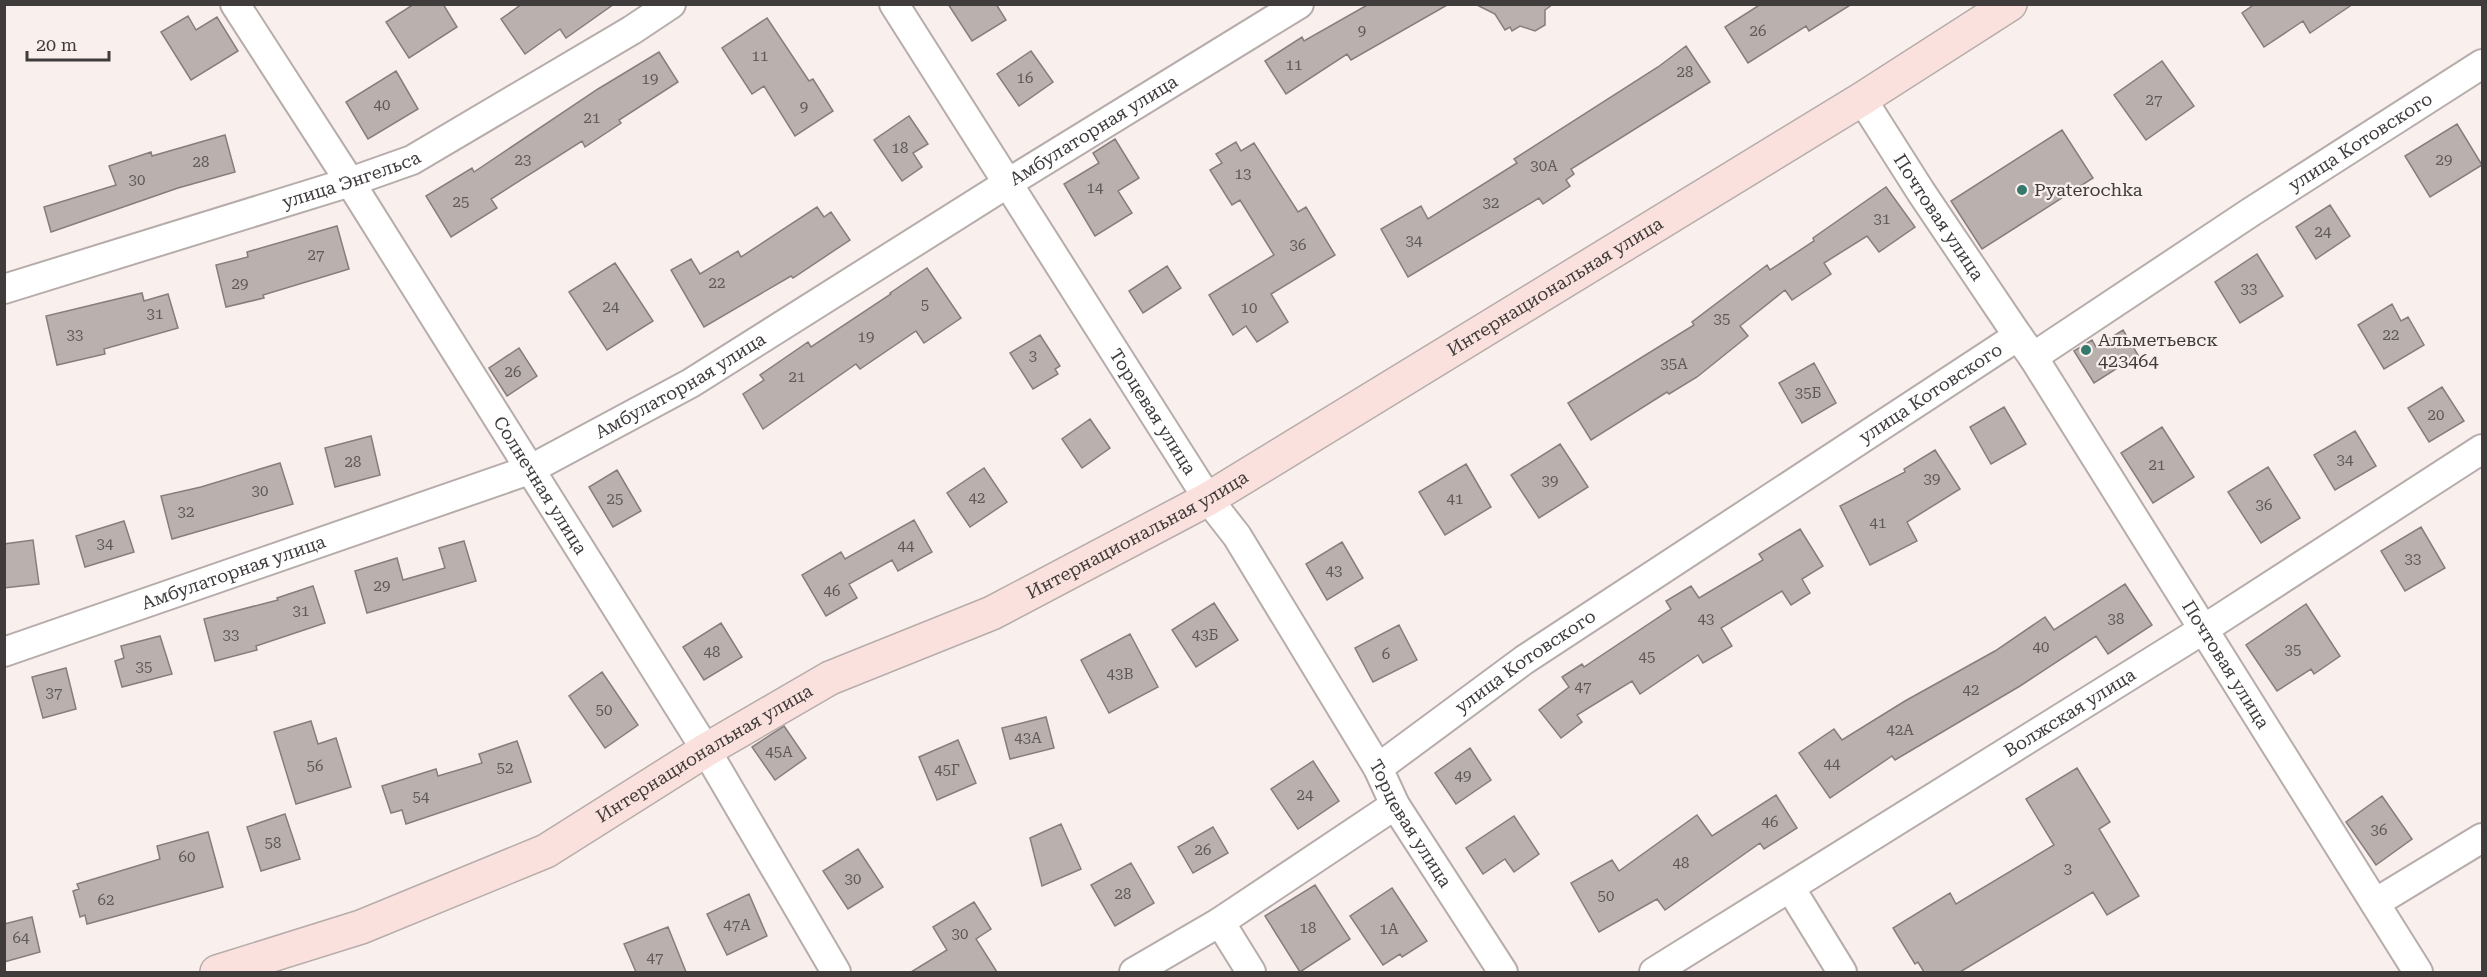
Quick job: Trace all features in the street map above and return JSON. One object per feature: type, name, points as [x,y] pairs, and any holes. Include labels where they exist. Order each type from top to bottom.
[{"type":"street","name":"Солнечная улица","points":[[235,4],[350,182],[706,750],[836,972]]},
{"type":"street","name":"улица Энгельса","points":[[4,289],[350,182],[412,160],[632,30],[671,4]]},
{"type":"street","name":"Торцевая улица","points":[[894,4],[1208,499],[1237,536],[1378,768],[1395,805],[1503,972]]},
{"type":"street","name":"Амбулаторная улица","points":[[4,652],[530,470],[691,383],[1008,183],[1299,4]]},
{"type":"street","name":"Интернациональная улица","points":[[217,972],[361,927],[546,851],[706,750],[830,678],[992,613],[1208,499],[1862,99],[2010,4]]},
{"type":"street","name":"улица Котовского","points":[[1378,768],[1524,660],[2025,346],[2251,212],[2482,64]]},
{"type":"street","name":"Почтовая улица","points":[[1862,99],[1921,192],[2025,346],[2418,972]]},
{"type":"street","name":"Волжская улица","points":[[1654,972],[2204,629],[2482,449]]},
{"type":"street","points":[[1134,972],[1220,922],[1395,805]]},
{"type":"street","points":[[2375,903],[2482,838]]},
{"type":"street","points":[[1791,888],[1842,972]]},
{"type":"street","points":[[1220,922],[1251,972]]},
{"type":"building","points":[[414,4],[443,4],[457,27],[409,58],[386,22]]},
{"type":"building","points":[[522,4],[614,4],[566,38],[560,29],[525,54],[501,19]]},
{"type":"building","points":[[948,4],[996,4],[1006,20],[972,41]]},
{"type":"building","points":[[1369,4],[1449,4],[1351,60],[1347,54],[1286,94],[1265,61],[1302,37],[1304,41]]},
{"type":"building","points":[[1475,4],[1553,4],[1545,10],[1545,25],[1535,31],[1520,26],[1512,31],[1510,27],[1505,30],[1495,14]]},
{"type":"building","points":[[1761,4],[1852,4],[1809,31],[1806,26],[1748,63],[1725,27]]},
{"type":"building","points":[[2255,4],[2353,4],[2310,33],[2303,21],[2264,47],[2242,13]]},
{"type":"building","points":[[188,16],[196,30],[217,17],[238,51],[191,80],[161,32]]},
{"type":"building","points":[[767,18],[809,81],[813,79],[833,111],[795,136],[764,86],[752,94],[722,48]]},
{"type":"building","points":[[1686,46],[1710,82],[1571,169],[1574,174],[1566,180],[1570,186],[1543,204],[1539,198],[1408,277],[1381,229],[1421,206],[1428,219],[1517,163],[1514,159],[1658,67]]},
{"type":"building","points":[[1031,51],[1053,82],[1019,106],[997,74]]},
{"type":"building","points":[[659,52],[678,82],[619,120],[621,123],[585,147],[582,141],[491,199],[497,208],[451,237],[426,196],[472,168],[474,172],[598,89]]},
{"type":"building","points":[[2162,61],[2194,106],[2146,140],[2114,95]]},
{"type":"building","points":[[396,71],[418,109],[368,139],[346,102]]},
{"type":"building","points":[[909,116],[928,144],[913,153],[922,167],[902,181],[874,140]]},
{"type":"building","points":[[2457,124],[2482,165],[2430,197],[2405,156]]},
{"type":"building","name":"Pyaterochka","points":[[2062,130],[2093,178],[1982,249],[1951,201]]},
{"type":"building","points":[[225,135],[235,172],[178,188],[51,232],[44,207],[116,185],[109,166],[151,152],[152,156]]},
{"type":"building","points":[[1115,139],[1139,178],[1118,191],[1132,213],[1095,236],[1064,184],[1099,163],[1093,153]]},
{"type":"building","points":[[1236,142],[1241,151],[1254,143],[1298,212],[1306,207],[1335,255],[1271,294],[1288,322],[1257,342],[1246,326],[1233,335],[1209,295],[1274,255],[1240,200],[1232,205],[1210,170],[1222,163],[1216,154]]},
{"type":"building","points":[[1886,187],[1915,227],[1879,252],[1867,236],[1824,263],[1831,274],[1792,300],[1785,290],[1740,326],[1748,336],[1697,377],[1669,394],[1667,392],[1591,440],[1568,403],[1694,325],[1692,322],[1767,265],[1770,270],[1814,241],[1813,238]]},
{"type":"building","points":[[2330,205],[2350,236],[2316,259],[2296,227]]},
{"type":"building","points":[[817,207],[824,217],[831,212],[850,240],[793,278],[791,276],[704,327],[671,270],[691,259],[700,274],[738,251],[741,257]]},
{"type":"building","points":[[337,226],[349,269],[263,295],[264,298],[226,307],[216,265],[248,257],[247,252]]},
{"type":"building","points":[[2257,254],[2283,296],[2240,323],[2215,282]]},
{"type":"building","points":[[615,263],[653,321],[607,350],[569,292]]},
{"type":"building","points":[[1167,266],[1181,288],[1143,313],[1129,291]]},
{"type":"building","points":[[927,268],[961,318],[924,343],[916,331],[860,369],[856,364],[763,429],[743,394],[764,380],[760,375],[808,342],[811,347]]},
{"type":"building","points":[[142,293],[144,301],[168,294],[178,328],[104,349],[105,354],[57,365],[46,316]]},
{"type":"building","points":[[2392,304],[2401,321],[2408,317],[2424,345],[2384,369],[2358,325]]},
{"type":"building","points":[[2123,330],[2138,355],[2094,383],[2074,351],[2092,340],[2096,347]]},
{"type":"building","points":[[1040,335],[1060,366],[1055,369],[1058,374],[1033,389],[1010,353]]},
{"type":"building","points":[[519,348],[537,376],[507,396],[489,368]]},
{"type":"building","points":[[1814,363],[1836,403],[1802,423],[1779,383]]},
{"type":"building","points":[[2442,387],[2464,421],[2429,442],[2408,408]]},
{"type":"building","points":[[2004,407],[2026,444],[1991,464],[1970,427]]},
{"type":"building","points":[[1090,419],[1110,448],[1082,468],[1062,439]]},
{"type":"building","points":[[2162,427],[2194,477],[2153,503],[2121,453]]},
{"type":"building","points":[[2355,431],[2376,466],[2335,490],[2314,455]]},
{"type":"building","points":[[371,436],[380,475],[335,487],[325,448]]},
{"type":"building","points":[[1560,444],[1588,487],[1539,518],[1511,475]]},
{"type":"building","points":[[1935,450],[1960,489],[1907,522],[1917,541],[1870,565],[1840,506],[1905,472],[1904,469]]},
{"type":"building","points":[[280,463],[293,504],[172,539],[161,496],[201,487]]},
{"type":"building","points":[[1466,464],[1491,507],[1445,535],[1419,492]]},
{"type":"building","points":[[2268,467],[2300,518],[2261,543],[2228,492]]},
{"type":"building","points":[[984,468],[1007,502],[970,527],[947,493]]},
{"type":"building","points":[[617,470],[641,511],[613,527],[589,487]]},
{"type":"building","points":[[914,520],[932,552],[898,571],[892,560],[849,584],[857,598],[826,616],[802,575],[841,552],[845,559]]},
{"type":"building","points":[[124,521],[134,552],[85,567],[76,536]]},
{"type":"building","points":[[2421,527],[2445,568],[2405,591],[2381,551]]},
{"type":"building","points":[[1800,529],[1823,566],[1802,579],[1810,593],[1791,605],[1782,591],[1721,628],[1732,646],[1703,663],[1698,655],[1640,694],[1632,681],[1577,715],[1582,722],[1561,738],[1539,710],[1569,687],[1562,677],[1582,664],[1584,667],[1671,609],[1666,601],[1691,586],[1699,598],[1763,560],[1759,554]]},
{"type":"building","points":[[33,540],[39,584],[4,588],[4,544]]},
{"type":"building","points":[[464,541],[476,581],[367,613],[355,571],[397,558],[403,580],[445,568],[439,548]]},
{"type":"building","points":[[1342,542],[1363,578],[1327,600],[1306,564]]},
{"type":"building","points":[[2125,584],[2152,625],[2108,654],[2096,636],[2020,686],[1895,760],[1892,756],[1830,798],[1799,753],[1834,729],[1842,740],[1905,701],[1995,651],[2045,617],[2054,630]]},
{"type":"building","points":[[313,586],[325,623],[256,646],[257,650],[215,661],[204,619],[278,600],[277,598]]},
{"type":"building","points":[[1214,603],[1238,640],[1196,667],[1172,630]]},
{"type":"building","points":[[2306,604],[2340,656],[2314,674],[2311,669],[2277,691],[2246,645]]},
{"type":"building","points":[[721,623],[742,657],[704,680],[683,647]]},
{"type":"building","points":[[1399,625],[1417,660],[1373,682],[1355,648]]},
{"type":"building","points":[[1130,634],[1158,687],[1109,713],[1081,660]]},
{"type":"building","points":[[160,636],[172,674],[122,687],[115,661],[124,658],[121,646]]},
{"type":"building","points":[[66,668],[76,709],[43,718],[32,677]]},
{"type":"building","points":[[602,672],[638,725],[605,748],[569,696]]},
{"type":"building","points":[[1046,717],[1054,748],[1010,759],[1002,728]]},
{"type":"building","points":[[311,721],[318,744],[336,738],[351,787],[296,804],[274,732]]},
{"type":"building","points":[[784,726],[806,758],[775,780],[752,747]]},
{"type":"building","points":[[958,740],[976,783],[937,800],[919,757]]},
{"type":"building","points":[[517,741],[531,782],[406,824],[402,810],[391,813],[382,786],[436,769],[438,776],[482,763],[479,754]]},
{"type":"building","points":[[1470,748],[1491,780],[1456,804],[1435,773]]},
{"type":"building","points":[[1313,761],[1339,801],[1298,829],[1271,789]]},
{"type":"building","points":[[2077,768],[2110,822],[2099,829],[2139,896],[2107,915],[2093,892],[1960,972],[1924,972],[1918,962],[1915,964],[1893,928],[1950,893],[1956,904],[2054,845],[2026,799]]},
{"type":"building","points":[[1776,795],[1797,828],[1764,849],[1760,843],[1665,910],[1657,899],[1599,932],[1571,883],[1612,860],[1619,871],[1697,815],[1712,836]]},
{"type":"building","points":[[2382,796],[2412,839],[2376,865],[2346,822]]},
{"type":"building","points":[[285,814],[300,859],[261,871],[247,827]]},
{"type":"building","points":[[1514,816],[1539,854],[1514,872],[1505,859],[1483,874],[1466,848]]},
{"type":"building","points":[[1061,824],[1081,869],[1042,886],[1030,838]]},
{"type":"building","points":[[1213,827],[1228,853],[1193,873],[1178,847]]},
{"type":"building","points":[[208,832],[223,887],[87,924],[85,915],[80,917],[73,891],[79,889],[77,884],[160,859],[157,846]]},
{"type":"building","points":[[858,849],[883,887],[848,909],[823,871]]},
{"type":"building","points":[[1131,863],[1154,903],[1115,926],[1091,885]]},
{"type":"building","points":[[1315,885],[1350,939],[1300,972],[1265,916]]},
{"type":"building","points":[[1392,888],[1427,941],[1402,957],[1400,954],[1383,965],[1350,916]]},
{"type":"building","points":[[749,894],[767,936],[727,955],[707,914]]},
{"type":"building","points":[[974,902],[991,929],[976,939],[997,972],[911,972],[947,950],[933,927]]},
{"type":"building","points":[[32,917],[40,952],[4,962],[4,924]]},
{"type":"building","points":[[668,927],[686,972],[636,972],[624,944]]},
{"type":"place","name":"Pyaterochka","points":[[2022,190]]},
{"type":"place","name":"Альметьевск 423464","points":[[2086,350]]}]
